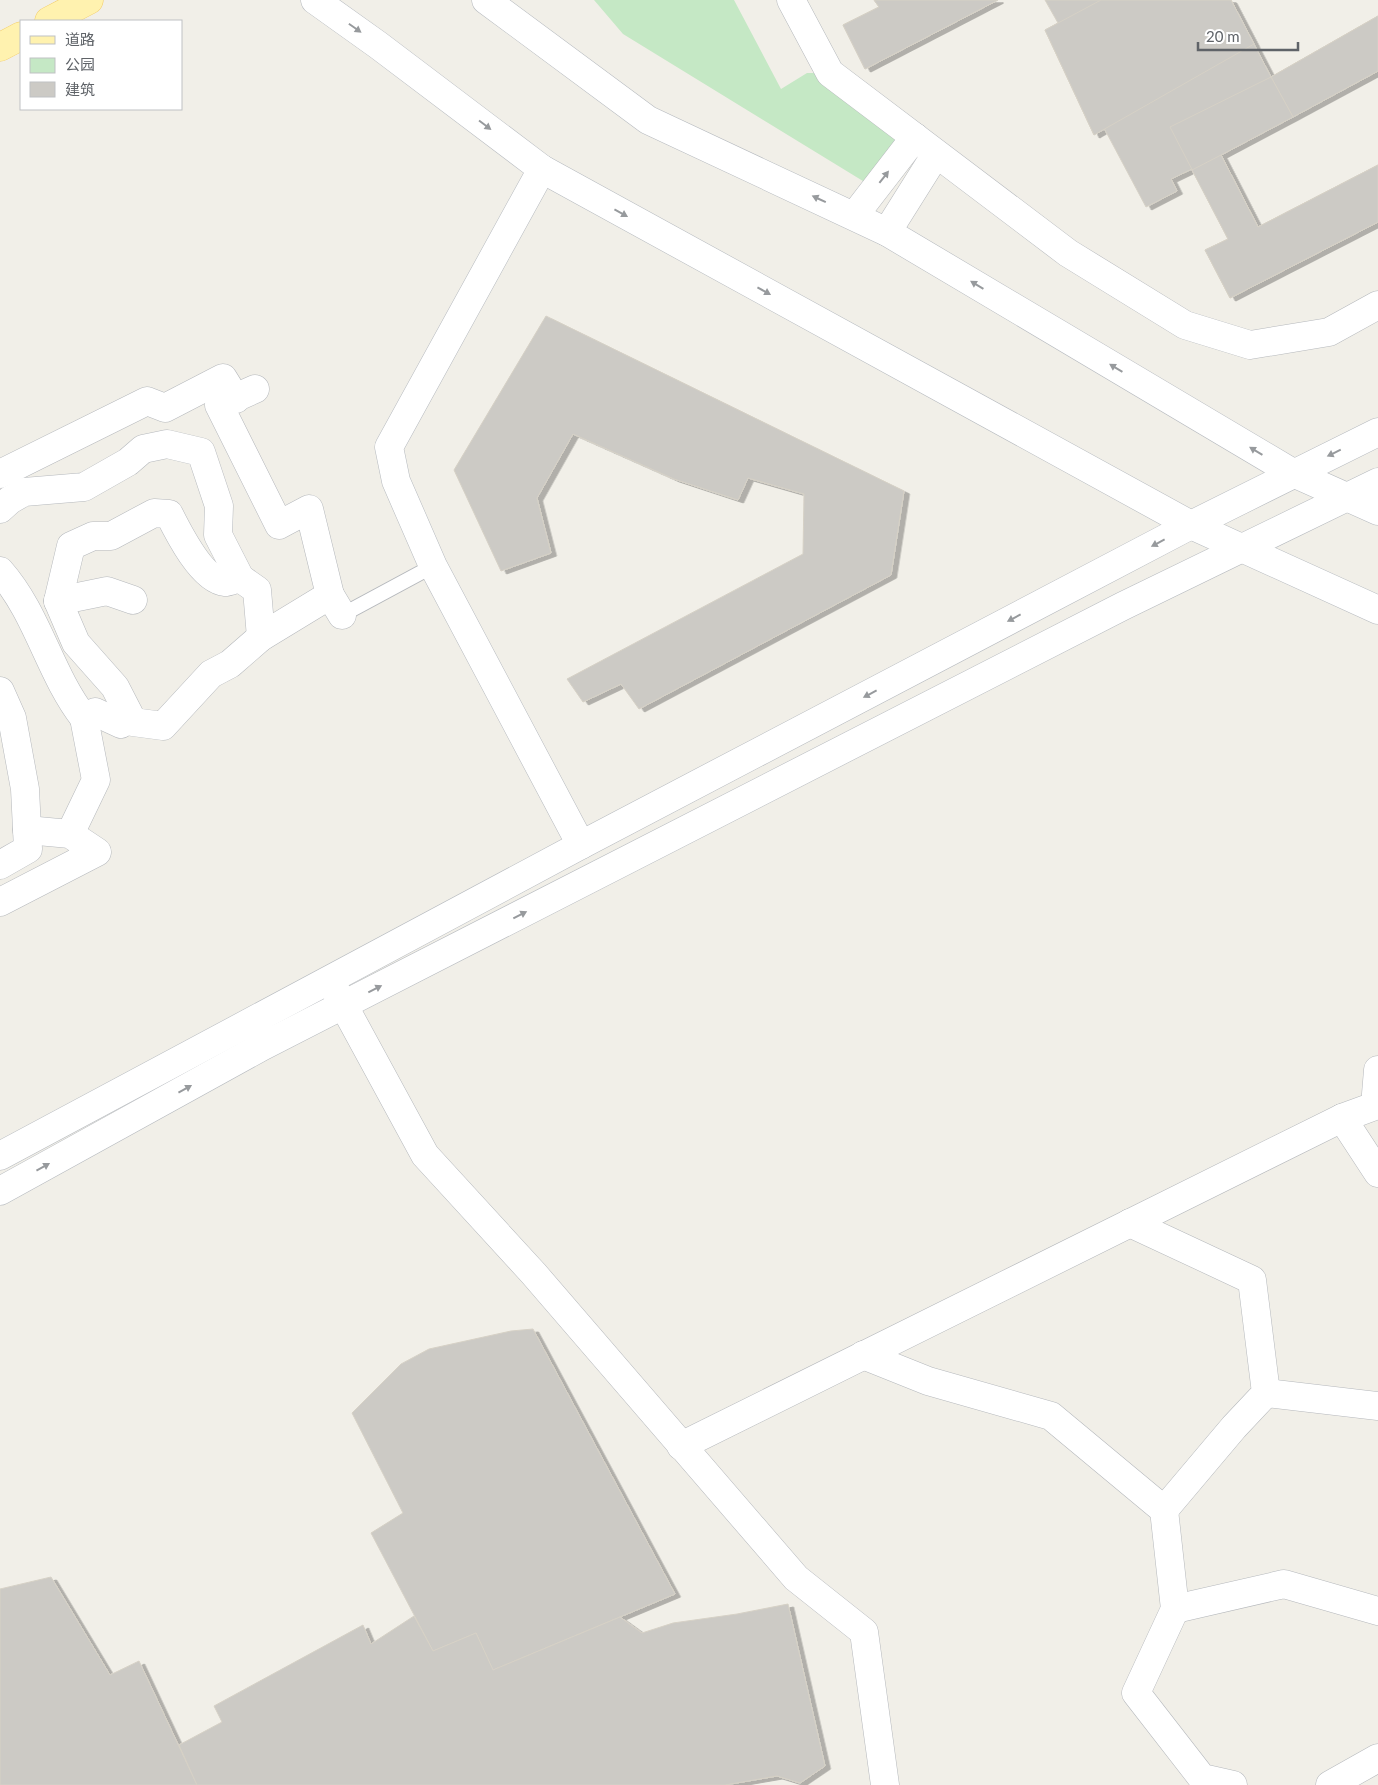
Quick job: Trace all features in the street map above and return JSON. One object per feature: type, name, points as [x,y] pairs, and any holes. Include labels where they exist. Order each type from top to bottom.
[{"type":"main road","points":[[51,20],[89,0]]},
{"type":"main road","points":[[0,47],[20,37]]},
{"type":"street","points":[[315,0],[378,44],[542,169],[1191,525],[1378,610]]},
{"type":"street","points":[[486,0],[648,120],[887,232],[1293,473],[1378,511]]},
{"type":"street","points":[[791,0],[830,73],[1068,253],[1185,325],[1250,346],[1329,332],[1378,305]]},
{"type":"street","points":[[854,216],[915,138]]},
{"type":"street","points":[[887,232],[936,154]]},
{"type":"street","points":[[542,169],[389,447],[396,481],[433,566],[582,845]]},
{"type":"street","points":[[0,474],[147,401],[165,408],[223,378],[245,394],[219,405],[279,525],[309,509],[336,605],[261,637],[230,664],[211,674],[163,726],[133,722],[115,687],[76,643],[58,601],[71,546],[93,536],[111,536],[154,513],[169,514],[198,562],[213,578],[225,582],[240,578]]},
{"type":"street","points":[[0,1156],[582,845],[1191,525],[1378,432]]},
{"type":"street","points":[[0,510],[10,500],[24,492],[84,487],[128,462],[144,449],[167,444],[201,452],[219,506],[218,535],[240,578],[257,590],[261,637]]},
{"type":"street","points":[[0,1191],[263,1046],[1114,610],[1378,482]]},
{"type":"street","points":[[0,571],[13,586],[31,618],[70,700],[84,718],[96,780],[70,834]]},
{"type":"street","points":[[58,601],[107,590],[133,600]]},
{"type":"street","points":[[0,691],[12,718],[25,789],[28,850],[0,865]]},
{"type":"street","points":[[84,718],[95,712],[121,724],[130,717]]},
{"type":"street","points":[[0,902],[97,852],[70,834],[27,830]]},
{"type":"street","points":[[330,980],[425,1155],[534,1274],[796,1578],[864,1632],[885,1785]]},
{"type":"street","points":[[681,1446],[1342,1118],[1375,1106],[1378,1070]]},
{"type":"street","points":[[1342,1118],[1378,1173]]},
{"type":"street","points":[[1130,1223],[1252,1280],[1266,1393]]},
{"type":"street","points":[[863,1355],[928,1381],[1052,1416],[1164,1510],[1175,1609],[1136,1693],[1202,1778],[1232,1785]]},
{"type":"street","points":[[1266,1393],[1378,1406]]},
{"type":"street","points":[[1164,1510],[1234,1427],[1266,1393]]},
{"type":"street","points":[[1175,1609],[1284,1584],[1378,1611]]},
{"type":"street","points":[[1330,1785],[1378,1758]]},
{"type":"lane","points":[[336,605],[433,566]]},
{"type":"green space","points":[[594,0],[734,0],[781,89],[807,73],[830,73],[911,135],[876,189],[623,34]]},
{"type":"building","points":[[874,0],[998,0],[865,69],[843,25],[879,7]]},
{"type":"building","points":[[874,0],[998,0],[865,69],[843,25],[879,7]]},
{"type":"building","points":[[1045,0],[1231,0],[1271,77],[1378,16],[1378,71],[1221,155],[1171,179],[1177,191],[1146,207],[1104,128],[1094,135],[1045,30],[1058,23]]},
{"type":"building","points":[[1101,0],[1231,0],[1254,44],[1094,135],[1045,30]]},
{"type":"building","points":[[1378,16],[1378,71],[1293,117],[1271,77]]},
{"type":"building","points":[[1271,77],[1293,117],[1221,155],[1258,227],[1378,165],[1378,222],[1230,298],[1205,250],[1228,239],[1170,127]]},
{"type":"building","points":[[1221,155],[1258,227],[1378,165],[1378,222],[1230,298],[1205,250],[1228,239],[1192,170]]},
{"type":"building","points":[[546,316],[904,491],[891,575],[639,709],[621,684],[583,702],[567,679],[803,554],[804,494],[748,478],[738,500],[674,479],[573,434],[537,498],[551,553],[501,571],[454,470]]},
{"type":"building","points":[[533,1329],[675,1594],[493,1670],[476,1633],[433,1651],[371,1533],[403,1513],[352,1413],[401,1364],[429,1349],[511,1331]]},
{"type":"building","points":[[51,1577],[110,1675],[139,1661],[197,1785],[0,1785],[0,1589]]},
{"type":"building","points":[[788,1604],[825,1766],[800,1783],[777,1776],[725,1785],[197,1785],[179,1745],[222,1722],[214,1706],[363,1625],[371,1644],[414,1616],[433,1651],[476,1633],[493,1670],[620,1617],[642,1633],[673,1623],[737,1614]]}]
